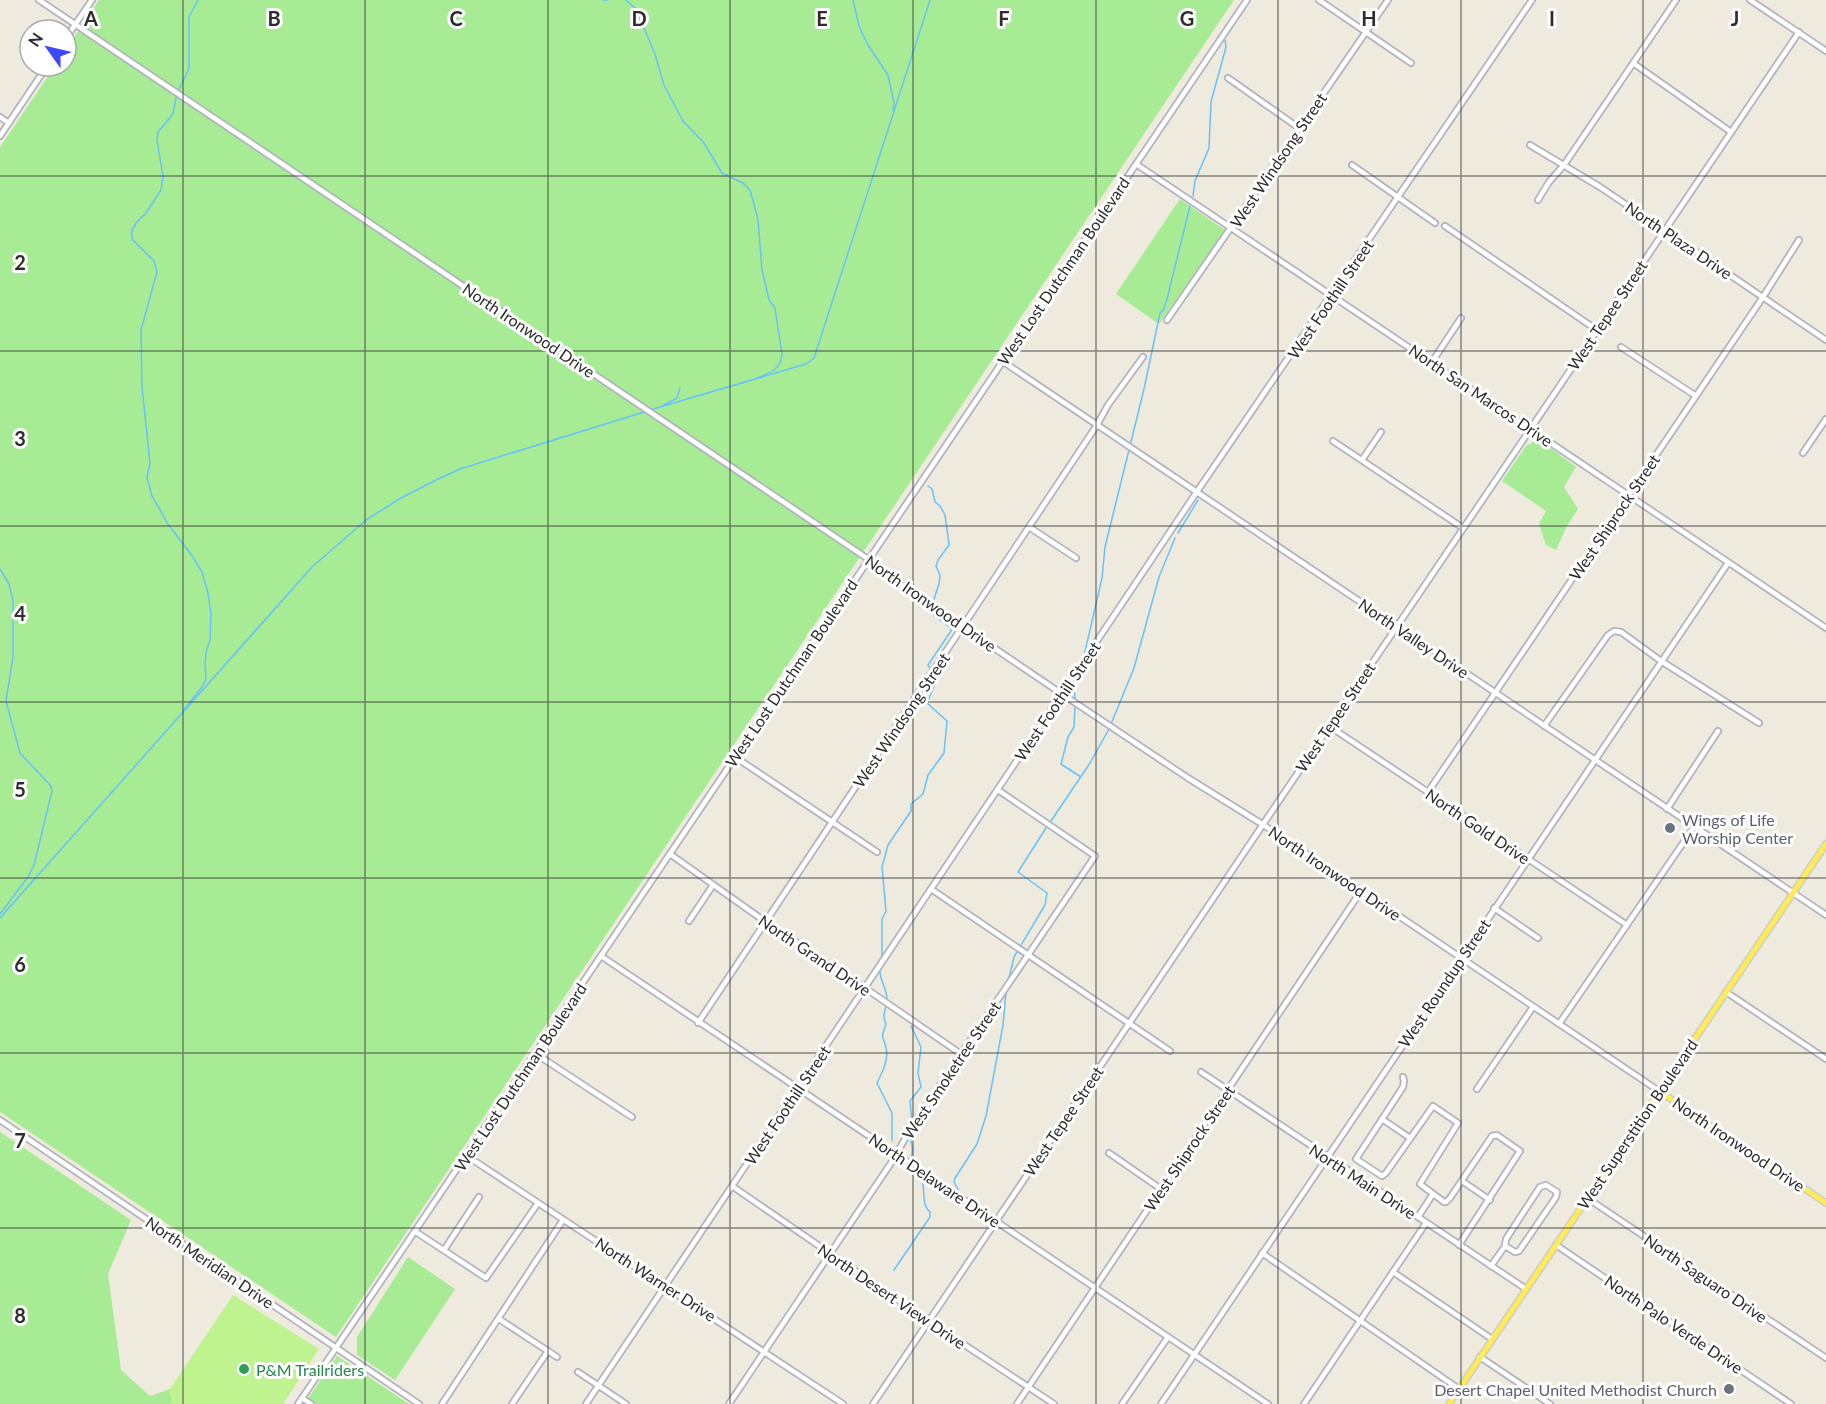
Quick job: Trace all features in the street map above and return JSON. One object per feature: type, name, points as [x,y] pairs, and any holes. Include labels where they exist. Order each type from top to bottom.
[{"type":"main road","name":"West Superstition Boulevard","points":[[1449,1404],[1826,844]]},
{"type":"main road","name":"North Ironwood Drive","points":[[1659,1091],[1826,1203]]},
{"type":"street","name":"North Ironwood Drive","points":[[39,0],[66,18]]},
{"type":"street","points":[[78,20],[92,0]]},
{"type":"street","name":"West Lost Dutchman Boulevard","points":[[298,1404],[1246,0]]},
{"type":"street","points":[[1319,0],[1411,63]]},
{"type":"street","name":"West Windsong Street","points":[[1167,320],[1388,0]]},
{"type":"street","name":"West Foothill Street","points":[[586,1404],[1197,492],[1532,0]]},
{"type":"street","points":[[1538,200],[1676,0]]},
{"type":"street","points":[[1750,0],[1826,51]]},
{"type":"street","name":"North Ironwood Drive","points":[[78,26],[868,559],[904,587],[1062,694],[1262,824],[1659,1091]]},
{"type":"street","name":"West Tepee Street","points":[[873,1404],[1798,32]]},
{"type":"street","points":[[1633,63],[1731,132]]},
{"type":"street","points":[[0,136],[39,78]]},
{"type":"street","points":[[1228,78],[1299,128]]},
{"type":"street","points":[[0,117],[9,123]]},
{"type":"street","name":"North Plaza Drive","points":[[1530,145],[1665,230],[1826,340]]},
{"type":"street","name":"North San Marcos Drive","points":[[1136,164],[1826,628]]},
{"type":"street","points":[[1352,165],[1435,223]]},
{"type":"street","points":[[1445,226],[1597,330]]},
{"type":"street","name":"West Shiprock Street","points":[[1428,792],[1763,297],[1799,240]]},
{"type":"street","points":[[1432,362],[1461,318]]},
{"type":"street","points":[[1621,347],[1696,396]]},
{"type":"street","name":"West Windsong Street","points":[[698,1023],[963,627],[1108,405],[1143,357]]},
{"type":"street","name":"North Valley Drive","points":[[1002,361],[1826,915]]},
{"type":"street","points":[[1803,453],[1826,419]]},
{"type":"street","points":[[1362,460],[1381,432]]},
{"type":"street","points":[[1334,441],[1463,528]]},
{"type":"street","points":[[1029,527],[1076,558]]},
{"type":"street","name":"West Roundup Street","points":[[1161,1404],[1728,562]]},
{"type":"street","points":[[1544,726],[1608,635],[1614,631],[1621,632],[1661,661],[1759,723]]},
{"type":"street","name":"North Gold Drive","points":[[1329,726],[1627,925]]},
{"type":"street","points":[[1667,808],[1718,731]]},
{"type":"street","points":[[735,757],[877,852]]},
{"type":"street","name":"West Smoketree Street","points":[[729,1404],[911,1128],[1095,856],[998,790]]},
{"type":"street","points":[[1560,1024],[1694,827]]},
{"type":"street","name":"North Grand Drive","points":[[670,854],[765,922],[961,1054]]},
{"type":"street","points":[[688,921],[713,885]]},
{"type":"street","points":[[931,890],[1170,1051]]},
{"type":"street","name":"West Shiprock Street","points":[[1017,1404],[1361,891]]},
{"type":"street","points":[[1494,908],[1538,938]]},
{"type":"street","name":"North Delaware Drive","points":[[601,956],[1268,1404]]},
{"type":"street","points":[[1726,992],[1826,1059]]},
{"type":"street","points":[[1477,1089],[1533,1007]]},
{"type":"street","points":[[536,1054],[632,1117]]},
{"type":"street","name":"North Main Drive","points":[[1201,1072],[1526,1289]]},
{"type":"street","points":[[1402,1077],[1403,1087],[1356,1159],[1382,1176],[1433,1106],[1458,1123],[1420,1184],[1446,1202],[1495,1135],[1520,1151],[1459,1245]]},
{"type":"street","points":[[1382,1119],[1410,1138]]},
{"type":"street","name":"North Meridian Drive","points":[[0,1120],[419,1404]]},
{"type":"street","points":[[1110,1153],[1161,1190]]},
{"type":"street","name":"North Warner Drive","points":[[467,1156],[843,1404]]},
{"type":"street","points":[[1462,1181],[1490,1200]]},
{"type":"street","points":[[1491,1266],[1540,1187],[1546,1185],[1557,1192],[1556,1197],[1519,1251],[1515,1252],[1505,1246]]},
{"type":"street","name":"North Desert View Drive","points":[[732,1186],[1054,1404]]},
{"type":"street","points":[[1418,1217],[1433,1194]]},
{"type":"street","points":[[444,1250],[479,1197]]},
{"type":"street","name":"North Saguaro Drive","points":[[1587,1198],[1826,1358]]},
{"type":"street","points":[[416,1232],[486,1278],[538,1203]]},
{"type":"street","points":[[442,1404],[563,1220]]},
{"type":"street","points":[[1304,1404],[1426,1223]]},
{"type":"street","name":"North Palo Verde Drive","points":[[1556,1245],[1791,1404]]},
{"type":"street","points":[[1262,1253],[1459,1389]]},
{"type":"street","points":[[1393,1272],[1492,1339]]},
{"type":"street","points":[[499,1319],[556,1358]]},
{"type":"street","points":[[1122,1404],[1168,1337]]},
{"type":"street","points":[[512,1404],[548,1351]]},
{"type":"street","points":[[1480,1357],[1550,1404]]},
{"type":"street","points":[[578,1372],[626,1404]]},
{"type":"street","points":[[302,1398],[311,1404]]},
{"type":"green space","points":[[99,0],[1234,0],[336,1337],[0,1112],[0,147],[47,78],[78,78],[78,31]]},
{"type":"green space","points":[[1180,199],[1225,230],[1159,324],[1116,294]]},
{"type":"green space","points":[[1539,439],[1576,467],[1564,487],[1578,509],[1556,550],[1546,545],[1539,524],[1546,511],[1502,481],[1526,446]]},
{"type":"green space","points":[[0,1132],[131,1220],[108,1274],[121,1370],[150,1396],[170,1389],[172,1404],[0,1404]]},
{"type":"green space","points":[[408,1257],[455,1289],[395,1380],[357,1355],[357,1337]]},
{"type":"green space","name":"P&M Trailriders","points":[[233,1295],[319,1349],[283,1404],[172,1404],[170,1389]]},
{"type":"green space","points":[[337,1356],[409,1404],[312,1404],[307,1400]]},
{"type":"waterway","points":[[184,710],[206,679],[205,664],[210,640],[211,613],[202,572],[168,524],[152,496],[147,477],[150,463],[142,387],[141,330],[157,272],[154,261],[132,239],[132,230],[161,190],[163,177],[157,140],[158,132],[173,114],[177,93],[189,69],[189,17],[198,0]]},
{"type":"waterway","points":[[603,0],[608,0]]},
{"type":"waterway","points":[[626,0],[636,9],[655,54],[664,85],[683,121],[704,143],[722,173],[743,183],[750,190],[758,219],[762,270],[769,300],[775,308],[782,355],[777,368],[757,378]]},
{"type":"waterway","points":[[853,0],[859,26],[868,45],[888,75],[894,103],[893,111]]},
{"type":"waterway","points":[[653,409],[806,364],[814,358],[930,0]]},
{"type":"waterway","points":[[1193,196],[1195,181],[1209,148],[1211,102],[1226,47],[1225,40]]},
{"type":"waterway","points":[[1084,656],[1102,578],[1105,547],[1144,389],[1160,313],[1164,309],[1168,295],[1190,206]]},
{"type":"waterway","points":[[662,406],[677,398],[680,388]]},
{"type":"waterway","points":[[0,918],[312,567],[366,520],[401,498],[460,469],[644,412]]},
{"type":"waterway","points":[[928,486],[932,489],[935,502],[945,515],[949,545],[936,566],[940,575],[934,599]]},
{"type":"waterway","points":[[1178,533],[1198,500]]},
{"type":"waterway","points":[[1111,724],[1134,668],[1159,577],[1175,538]]},
{"type":"waterway","points":[[0,569],[9,584],[13,601],[13,657],[6,701],[20,753],[51,786],[52,791],[34,865],[28,877],[0,914]]},
{"type":"waterway","points":[[930,668],[928,665],[951,631],[951,628],[934,616],[933,611]]},
{"type":"waterway","points":[[1075,700],[1074,686],[1079,672]]},
{"type":"waterway","points":[[882,958],[882,919],[886,911],[882,867],[888,845],[911,811],[911,804],[923,794],[928,775],[944,753],[947,721],[927,703],[935,684],[934,680]]},
{"type":"waterway","points":[[1075,705],[1074,727],[1068,737],[1061,764],[1081,777]]},
{"type":"waterway","points":[[1051,821],[1090,763],[1109,729]]},
{"type":"waterway","points":[[1009,978],[1014,957],[1045,905],[1047,893],[1018,872],[1046,828]]},
{"type":"waterway","points":[[880,969],[887,999],[883,1035],[887,1057],[877,1083],[892,1113],[892,1141]]},
{"type":"waterway","points":[[959,1191],[954,1182],[955,1178],[977,1144],[986,1116],[1003,1025],[1006,992]]},
{"type":"waterway","points":[[911,1026],[921,1047],[918,1073],[921,1087],[910,1101],[912,1122]]},
{"type":"waterway","points":[[910,1133],[911,1159],[915,1165]]},
{"type":"waterway","points":[[894,1270],[930,1217],[925,1204],[923,1182],[919,1171]]},
{"type":"place","name":"Wings of Life Worship Center","points":[[1670,828]]},
{"type":"place","name":"P&M Trailriders","points":[[244,1369]]},
{"type":"place","name":"Desert Chapel United Methodist Church","points":[[1729,1389]]}]
